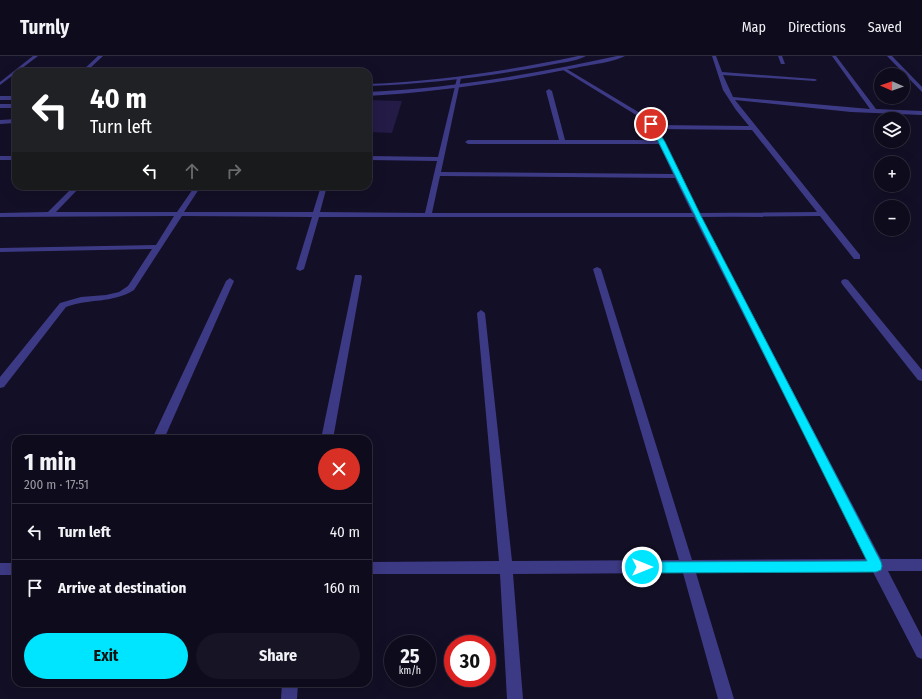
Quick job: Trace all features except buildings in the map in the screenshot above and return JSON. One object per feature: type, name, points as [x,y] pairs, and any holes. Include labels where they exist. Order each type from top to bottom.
[{"type":"street","points":[[21,68],[36,56]]},
{"type":"street","points":[[88,68],[101,56]]},
{"type":"street","points":[[372,85],[459,78],[503,72],[584,56]]},
{"type":"street","points":[[372,94],[457,87],[510,80],[623,56]]},
{"type":"street","points":[[714,56],[731,98],[753,128],[857,257]]},
{"type":"street","points":[[780,56],[783,63]]},
{"type":"street","points":[[834,56],[874,111]]},
{"type":"street","points":[[889,56],[922,90]]},
{"type":"street","points":[[565,69],[643,117],[653,127],[662,142],[698,216],[876,566],[922,652]]},
{"type":"street","points":[[720,73],[815,80]]},
{"type":"street","points":[[0,84],[12,75]]},
{"type":"street","points":[[428,214],[459,78]]},
{"type":"street","points":[[548,91],[562,142]]},
{"type":"street","points":[[0,98],[12,98]]},
{"type":"street","points":[[731,98],[874,111],[922,113]]},
{"type":"street","points":[[0,106],[12,106]]},
{"type":"street","points":[[0,122],[12,121]]},
{"type":"street","points":[[653,127],[753,128]]},
{"type":"street","points":[[468,142],[662,142]]},
{"type":"street","points":[[0,158],[12,158]]},
{"type":"street","points":[[372,158],[441,158]]},
{"type":"street","points":[[438,174],[678,176]]},
{"type":"street","points":[[51,214],[74,190]]},
{"type":"street","points":[[0,384],[64,305],[72,301],[109,298],[122,295],[131,288],[195,190]]},
{"type":"street","points":[[300,269],[323,190]]},
{"type":"street","points":[[0,215],[180,213],[698,216],[822,214]]},
{"type":"street","points":[[0,250],[158,247]]},
{"type":"street","points":[[597,269],[688,567],[726,699]]},
{"type":"street","points":[[328,435],[358,277]]},
{"type":"street","points":[[160,435],[230,281]]},
{"type":"street","points":[[846,282],[922,377]]},
{"type":"street","points":[[482,313],[506,568],[515,699]]},
{"type":"street","points":[[372,568],[922,565]]},
{"type":"street","points":[[0,569],[12,569]]},
{"type":"street","points":[[289,699],[290,687]]},
{"type":"route","points":[[642,567],[876,566],[698,216],[662,142],[651,124]]}]
